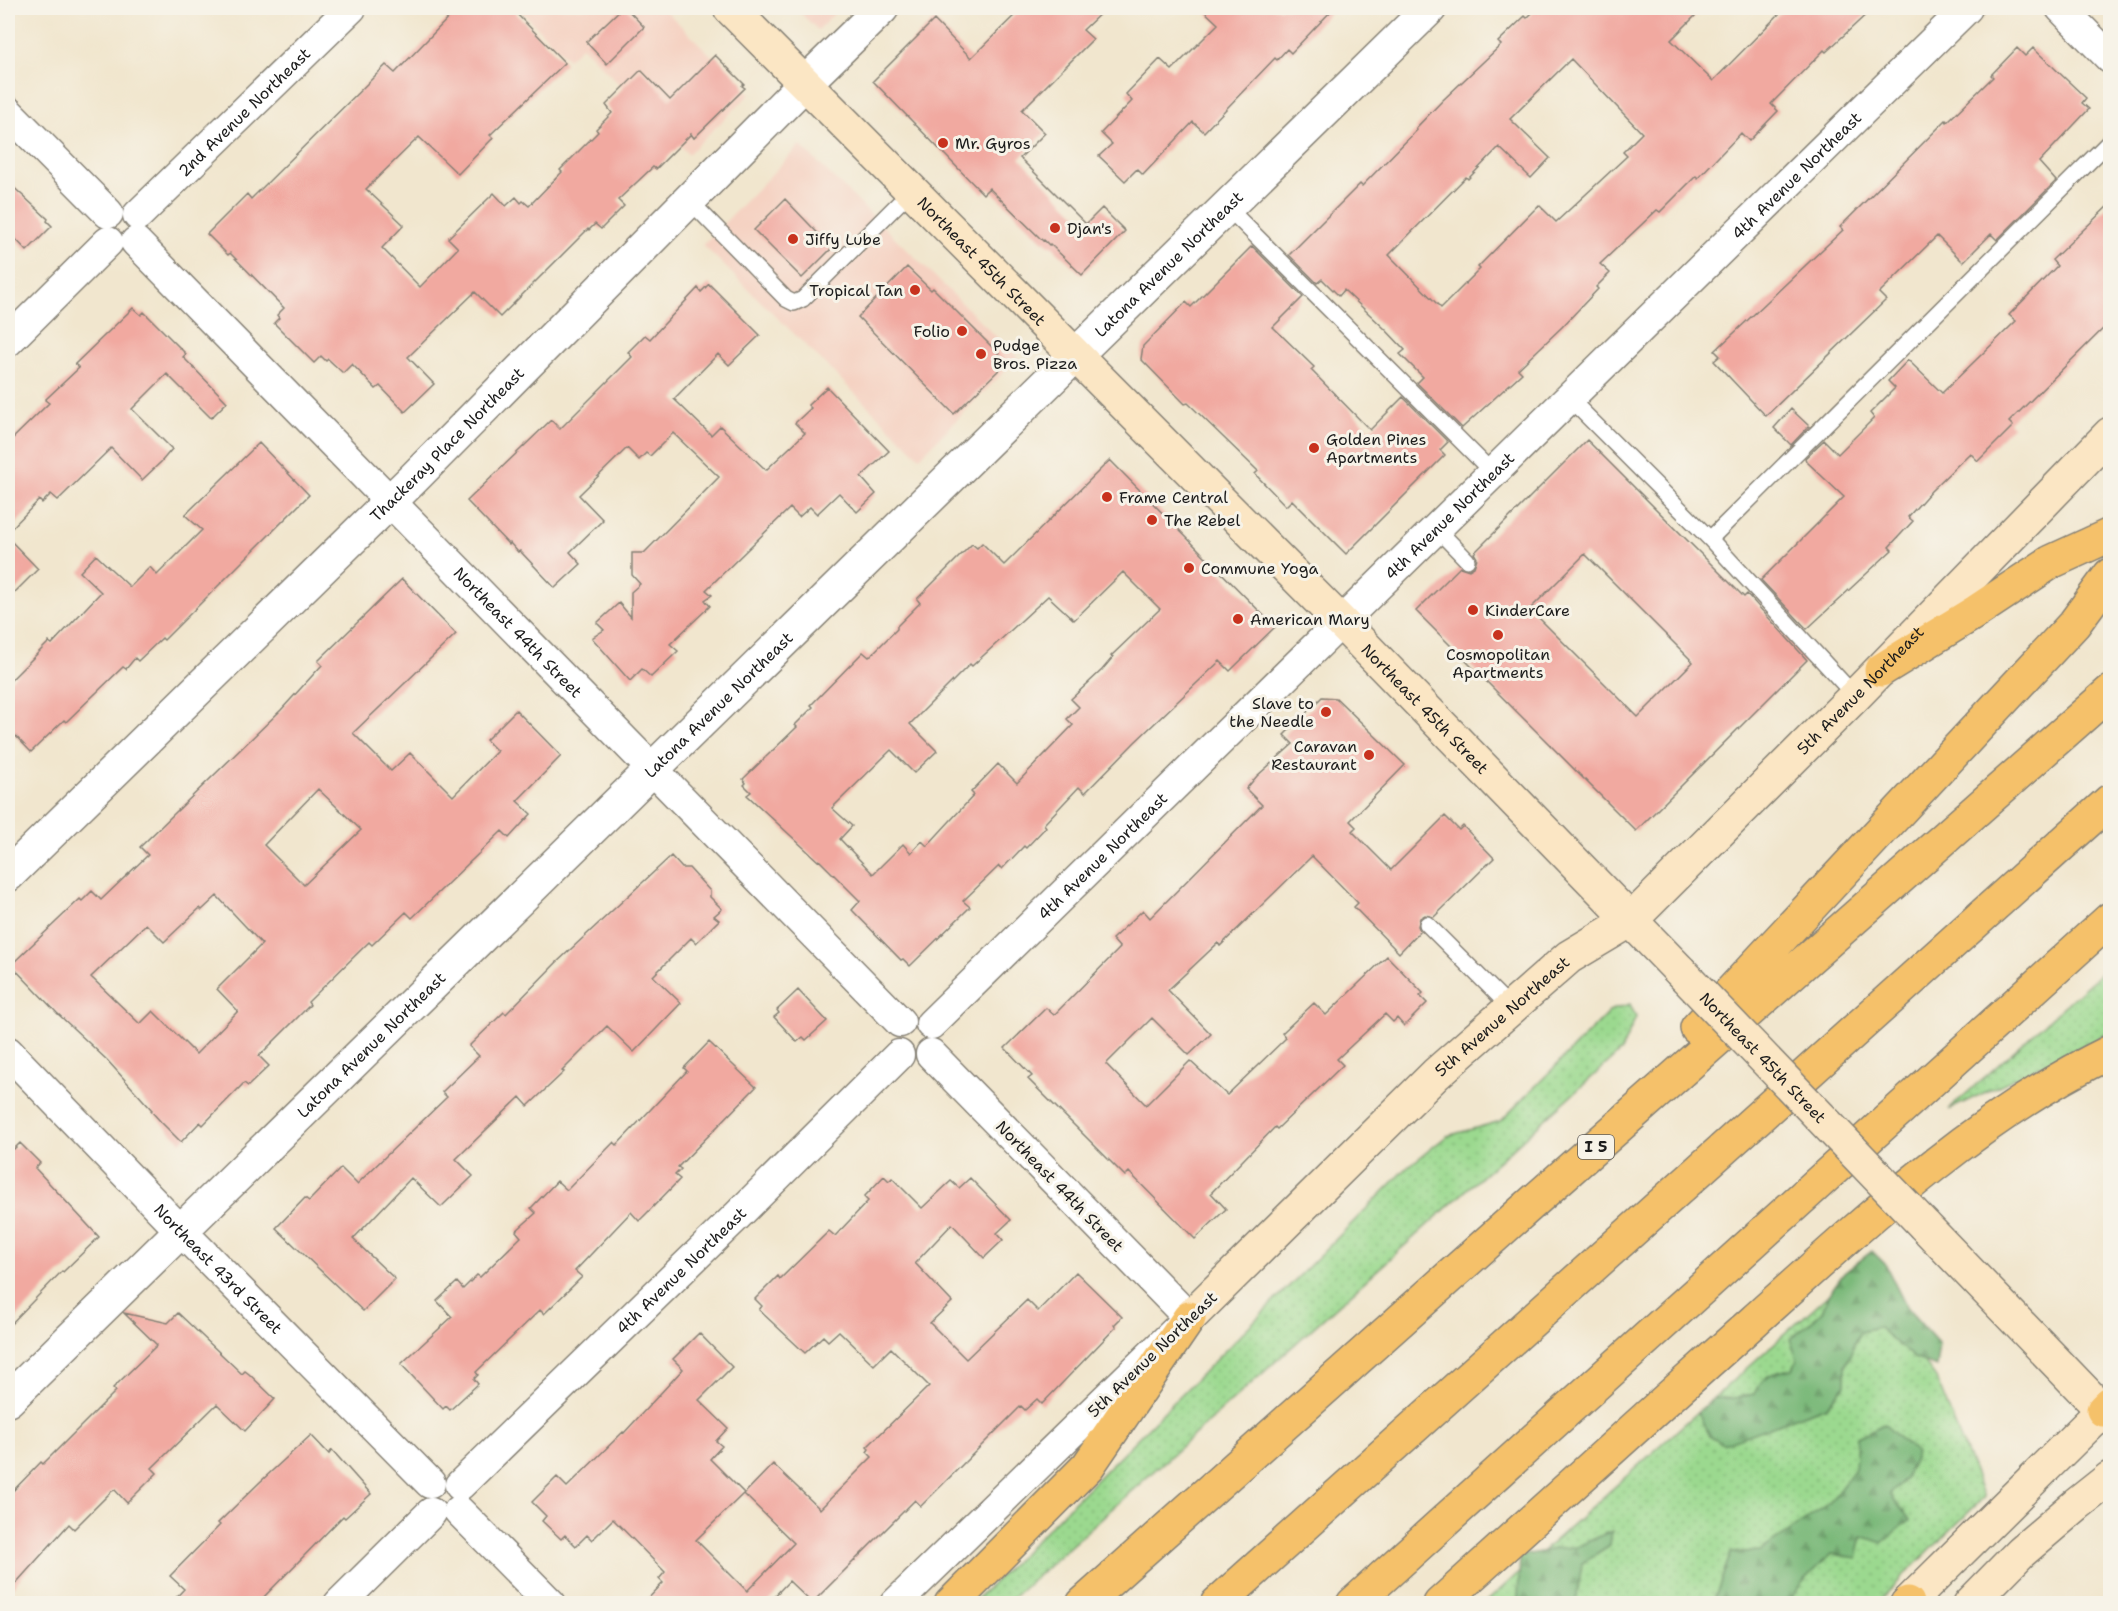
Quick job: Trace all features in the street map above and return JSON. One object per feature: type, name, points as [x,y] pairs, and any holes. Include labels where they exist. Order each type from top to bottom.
[{"type":"highway","points":[[1881,670],[1977,612],[2051,562],[2110,536]]},
{"type":"highway","points":[[1524,1210],[1792,928],[2074,624],[2110,575]]},
{"type":"highway","name":"I 5","points":[[1083,1604],[2110,692]]},
{"type":"highway","points":[[1217,1604],[2110,801]]},
{"type":"highway","points":[[1353,1604],[2110,919]]},
{"type":"highway","points":[[1440,1604],[1880,1209],[1925,1172],[2005,1113],[2048,1085],[2110,1052]]},
{"type":"highway","points":[[951,1604],[1088,1466],[1189,1318]]},
{"type":"main road","name":"Northeast 45th Street","points":[[733,8],[1341,622],[1924,1225],[2108,1410]]},
{"type":"main road","name":"5th Avenue Northeast","points":[[1189,1318],[1436,1074],[1510,1007],[1569,957],[1631,920],[1881,670],[2110,435]]},
{"type":"main road","points":[[1907,1603],[2108,1410]]},
{"type":"main road","points":[[1970,1604],[2021,1552],[2110,1478]]},
{"type":"street","name":"2nd Avenue Northeast","points":[[8,341],[351,8]]},
{"type":"street","name":"Thackeray Place Northeast","points":[[8,875],[389,502],[882,8]]},
{"type":"street","name":"Latona Avenue Northeast","points":[[8,1400],[1430,8]]},
{"type":"street","name":"4th Avenue Northeast","points":[[931,1024],[1967,8]]},
{"type":"street","points":[[2061,8],[2110,58]]},
{"type":"street","name":"Northeast 44th Street","points":[[8,112],[900,1022]]},
{"type":"street","points":[[913,1016],[921,1017],[931,1024],[937,1041],[931,1054],[916,1061],[909,1061],[899,1055],[892,1040],[892,1033],[900,1022],[913,1016]]},
{"type":"street","name":"Northeast 43rd Street","points":[[8,1052],[430,1483],[423,1497],[424,1503],[450,1503]]},
{"type":"street","name":"Northeast 44th Street","points":[[931,1054],[1189,1318]]},
{"type":"street","name":"4th Avenue Northeast","points":[[339,1604],[450,1503],[899,1055]]},
{"type":"street","name":"5th Avenue Northeast","points":[[895,1604],[1189,1318]]},
{"type":"street","points":[[450,1503],[551,1604]]},
{"type":"lane","points":[[1710,538],[2110,141]]},
{"type":"lane","points":[[689,200],[773,287],[794,303],[803,299],[912,190]]},
{"type":"lane","points":[[1227,207],[1493,473]]},
{"type":"lane","points":[[1570,399],[1710,538],[1855,696]]},
{"type":"lane","points":[[1437,529],[1467,560]]},
{"type":"lane","points":[[1427,924],[1510,1007]]},
{"type":"shaded area","points":[[518,8],[663,8],[750,94],[688,154],[582,46],[568,59]]},
{"type":"shaded area","points":[[795,8],[840,8],[818,30]]},
{"type":"shaded area","points":[[800,145],[1018,358],[920,457],[703,245]]},
{"type":"green space","points":[[2110,965],[2110,1033],[1948,1110]]},
{"type":"green space","points":[[1630,1004],[1636,1017],[1621,1051],[1007,1603],[972,1604],[1409,1166],[1447,1136],[1501,1121],[1611,1010]]},
{"type":"green space","points":[[1872,1251],[1885,1264],[1907,1308],[1939,1344],[1936,1367],[1914,1358],[1879,1328],[1860,1332],[1845,1366],[1845,1385],[1827,1406],[1723,1444],[1709,1436],[1698,1412],[1714,1398],[1734,1398],[1754,1394],[1757,1387],[1769,1375],[1793,1369],[1797,1359],[1790,1339],[1822,1312],[1828,1295],[1844,1273]]},
{"type":"green space","points":[[1856,1270],[1936,1378],[1984,1497],[1877,1603],[1484,1604]]},
{"type":"green space","points":[[1884,1424],[1916,1453],[1906,1478],[1890,1494],[1910,1520],[1882,1543],[1862,1536],[1857,1558],[1831,1554],[1802,1583],[1787,1603],[1722,1603],[1715,1597],[1731,1553],[1760,1551],[1830,1502],[1855,1469],[1857,1437]]},
{"type":"green space","points":[[1612,1531],[1610,1545],[1582,1563],[1576,1603],[1519,1603],[1520,1556],[1576,1547]]},
{"type":"building","points":[[458,8],[511,8],[565,63],[490,135],[493,138],[458,174],[419,137],[366,189],[404,225],[382,248],[420,287],[458,248],[448,238],[494,193],[506,206],[516,197],[521,203],[523,201],[529,206],[562,172],[560,170],[598,132],[596,129],[612,113],[606,105],[641,70],[670,100],[715,55],[744,84],[742,86],[745,88],[694,138],[691,134],[656,169],[653,167],[618,200],[624,206],[601,229],[595,224],[588,229],[500,317],[475,292],[408,357],[434,384],[405,412],[380,386],[376,389],[352,364],[343,373],[328,359],[326,361],[321,356],[314,363],[274,323],[279,318],[277,315],[284,308],[230,253],[228,255],[207,234],[247,194],[251,199],[386,65],[395,73]]},
{"type":"building","points":[[622,8],[626,8],[644,27],[607,64],[586,42]]},
{"type":"building","points":[[1022,8],[1106,8],[1083,30],[1093,39],[1022,110],[1045,133],[1020,158],[1086,224],[1102,208],[1125,231],[1082,275],[1050,244],[1043,241],[989,188],[983,194],[873,81],[934,20],[971,58]]},
{"type":"building","points":[[1201,8],[1334,8],[1291,53],[1287,49],[1277,60],[1275,58],[1204,132],[1193,122],[1143,175],[1137,169],[1125,181],[1099,156],[1112,144],[1101,133],[1132,101],[1126,94],[1160,59],[1172,70],[1218,24]]},
{"type":"building","points":[[1537,8],[1703,8],[1671,40],[1713,81],[1785,8],[1873,8],[1826,52],[1824,50],[1771,104],[1778,111],[1749,141],[1741,133],[1698,178],[1696,176],[1660,212],[1657,210],[1600,264],[1610,273],[1596,287],[1598,289],[1518,369],[1522,373],[1462,428],[1417,383],[1423,377],[1400,354],[1405,350],[1386,330],[1344,290],[1339,296],[1322,279],[1317,283],[1289,255],[1360,184],[1362,186],[1443,100],[1501,45],[1498,42],[1525,16],[1527,18]],"holes":[[[1571,59],[1642,133],[1623,152],[1627,156],[1556,222],[1539,205],[1441,308],[1389,255],[1499,147],[1531,178],[1550,158],[1510,119]]]},
{"type":"building","points":[[2017,48],[2025,56],[2033,48],[2086,98],[2082,103],[2089,109],[2039,162],[2056,181],[1997,240],[1991,234],[1963,262],[1937,236],[1879,293],[1886,300],[1766,416],[1714,361],[1720,356],[1715,351],[1843,230],[1840,227],[1946,120],[1947,122],[1993,77],[1991,75]]},
{"type":"building","points":[[8,182],[48,219],[47,221],[52,226],[27,251],[8,231]]},
{"type":"building","name":"Jiffy Lube","points":[[785,199],[832,248],[802,278],[754,230]]},
{"type":"building","points":[[2110,204],[2110,322],[2009,422],[2013,426],[1978,461],[1970,453],[1931,491],[1908,517],[1913,521],[1889,547],[1892,550],[1807,629],[1761,580],[1844,497],[1805,458],[1824,440],[1838,454],[1874,418],[1870,413],[1895,388],[1888,381],[1908,360],[1942,393],[2016,321],[2009,315],[2057,266],[2052,260]]},
{"type":"building","points":[[1252,246],[1303,297],[1273,327],[1314,367],[1311,370],[1370,430],[1403,397],[1448,442],[1440,450],[1445,455],[1346,554],[1292,500],[1286,506],[1255,474],[1258,471],[1188,403],[1185,404],[1141,359],[1143,346],[1186,302],[1191,307]]},
{"type":"building","points":[[907,267],[931,290],[933,288],[1007,362],[954,414],[858,317]]},
{"type":"building","points":[[709,284],[760,335],[729,365],[718,354],[674,399],[711,435],[720,426],[766,470],[805,433],[795,423],[811,408],[808,405],[827,387],[889,451],[861,477],[876,494],[857,512],[839,493],[817,514],[810,507],[799,517],[790,508],[706,590],[712,595],[705,600],[710,606],[670,644],[678,651],[651,677],[642,669],[630,681],[592,638],[604,630],[597,623],[619,603],[631,617],[631,592],[640,584],[632,575],[632,553],[644,553],[719,477],[673,433],[650,456],[646,453],[639,460],[627,448],[579,495],[603,520],[570,552],[581,564],[555,588],[467,501],[551,420],[560,429],[632,357],[628,352],[645,335],[650,339],[698,288],[701,292]]},
{"type":"building","points":[[133,308],[141,315],[144,312],[186,354],[183,357],[227,402],[211,418],[167,374],[132,409],[172,449],[161,462],[142,480],[111,448],[58,500],[51,494],[42,503],[39,500],[8,532],[8,443],[49,403],[45,400],[79,368],[75,364]]},
{"type":"building","points":[[1791,409],[1809,426],[1791,445],[1774,428]]},
{"type":"building","name":"Cosmopolitan Apartments","points":[[1587,440],[1744,597],[1747,594],[1807,660],[1636,831],[1416,611],[1460,567],[1469,570],[1474,567],[1477,558],[1474,553]],"holes":[[[1585,554],[1693,662],[1638,717],[1530,609]]]},
{"type":"building","points":[[259,443],[309,495],[164,640],[162,638],[138,661],[135,658],[126,669],[123,667],[31,752],[8,728],[8,683],[49,642],[52,644],[101,592],[80,572],[96,555],[130,587],[150,567],[157,575],[202,530],[185,515]]},
{"type":"building","points":[[1110,460],[1275,627],[1230,671],[1220,661],[1085,793],[1079,787],[1044,824],[1046,827],[1026,848],[1024,846],[1002,869],[999,866],[963,901],[970,907],[910,966],[903,959],[901,960],[852,910],[860,901],[819,860],[747,795],[751,792],[744,785],[746,783],[743,779],[797,727],[795,725],[813,707],[811,705],[863,652],[869,657],[897,629],[897,626],[920,603],[917,599],[972,544],[977,548],[982,543],[1004,565]],"holes":[[[1123,572],[1160,609],[1071,699],[1079,707],[1067,719],[1073,725],[1017,783],[998,764],[971,792],[974,795],[927,846],[922,841],[911,853],[903,844],[873,874],[840,839],[852,826],[832,808],[891,750],[914,773],[937,751],[910,724],[970,664],[972,666],[1048,596],[1074,620]]]},
{"type":"building","points":[[8,538],[38,569],[8,599]]},
{"type":"building","points":[[402,579],[456,634],[353,733],[391,771],[410,753],[453,796],[497,751],[486,740],[516,710],[561,756],[517,801],[531,814],[509,838],[502,831],[412,918],[406,912],[372,945],[369,942],[308,1002],[310,1005],[259,1056],[269,1066],[248,1086],[244,1083],[203,1125],[200,1122],[181,1142],[107,1060],[11,965],[80,899],[82,901],[92,891],[101,900],[148,855],[140,847],[281,710],[322,665],[318,661]],"holes":[[[318,789],[361,830],[304,885],[264,845]],[[217,896],[262,944],[217,989],[238,1011],[196,1054],[153,1011],[140,1024],[91,977],[146,924],[164,942],[200,908],[202,910]]]},
{"type":"building","points":[[1322,697],[1336,698],[1405,765],[1350,821],[1356,827],[1352,831],[1391,870],[1445,816],[1459,830],[1463,826],[1494,858],[1434,917],[1425,915],[1420,918],[1418,926],[1420,931],[1399,953],[1354,907],[1358,903],[1312,856],[1220,946],[1218,943],[1168,990],[1211,1034],[1189,1055],[1152,1018],[1106,1064],[1146,1105],[1190,1061],[1227,1095],[1286,1038],[1282,1033],[1314,1003],[1326,1015],[1387,956],[1423,993],[1420,996],[1427,1003],[1404,1026],[1397,1018],[1393,1022],[1385,1014],[1337,1059],[1343,1065],[1277,1129],[1275,1127],[1211,1193],[1226,1209],[1195,1239],[1129,1172],[1125,1176],[1028,1079],[1032,1076],[1005,1048],[1046,1008],[1054,1015],[1120,948],[1112,939],[1143,910],[1150,918],[1262,805],[1246,789],[1293,744],[1284,735]]},
{"type":"building","points":[[671,856],[682,868],[689,868],[710,891],[710,897],[722,909],[714,916],[719,920],[696,943],[691,938],[653,976],[681,1003],[634,1052],[607,1026],[528,1106],[520,1097],[456,1159],[473,1176],[441,1207],[411,1178],[353,1239],[395,1279],[363,1311],[276,1228],[305,1198],[309,1201],[341,1168],[357,1184],[447,1097],[442,1092],[479,1056],[469,1046],[504,1012],[506,1014],[556,963]]},
{"type":"building","points":[[798,990],[827,1021],[806,1040],[803,1037],[797,1042],[774,1017],[779,1013],[777,1010]]},
{"type":"building","points":[[709,1042],[756,1087],[678,1167],[681,1169],[675,1175],[680,1179],[647,1213],[639,1221],[631,1212],[575,1271],[582,1277],[544,1314],[540,1310],[476,1372],[478,1375],[474,1379],[478,1384],[450,1410],[446,1406],[443,1409],[401,1364],[452,1317],[437,1301],[457,1282],[463,1289],[477,1275],[480,1277],[521,1237],[516,1231],[536,1213],[531,1208],[557,1181],[567,1190],[614,1142],[617,1145],[687,1071],[684,1068]]},
{"type":"building","points":[[8,1143],[14,1149],[20,1143],[40,1163],[35,1168],[99,1237],[62,1271],[8,1327]]},
{"type":"building","points":[[884,1176],[889,1181],[892,1178],[922,1208],[951,1181],[959,1188],[970,1178],[1011,1220],[997,1233],[1003,1240],[984,1258],[952,1224],[915,1263],[952,1302],[930,1323],[966,1359],[1027,1300],[1038,1311],[1076,1272],[1122,1317],[1114,1325],[1116,1327],[1042,1404],[1037,1399],[1025,1410],[1021,1406],[921,1506],[915,1500],[812,1603],[789,1581],[767,1604],[643,1604],[663,1583],[659,1579],[665,1572],[613,1519],[592,1540],[587,1535],[576,1546],[565,1535],[561,1539],[542,1521],[546,1516],[532,1502],[557,1477],[567,1487],[624,1433],[683,1369],[673,1359],[699,1333],[732,1367],[699,1400],[728,1428],[716,1441],[722,1446],[710,1459],[744,1493],[696,1540],[747,1591],[794,1543],[744,1494],[773,1464],[820,1509],[872,1457],[867,1452],[869,1449],[867,1447],[929,1386],[891,1348],[874,1365],[839,1331],[828,1341],[823,1336],[805,1353],[759,1310],[762,1306],[755,1299],[778,1276],[780,1279],[829,1231],[835,1236],[868,1201],[864,1197]]},
{"type":"building","points":[[124,1313],[168,1323],[178,1313],[242,1374],[245,1371],[249,1374],[275,1399],[245,1431],[217,1404],[152,1468],[157,1473],[127,1503],[115,1490],[112,1491],[74,1529],[69,1524],[8,1592],[8,1496],[116,1391],[113,1388],[157,1345]]},
{"type":"building","points":[[311,1435],[329,1454],[332,1450],[371,1494],[345,1518],[343,1516],[257,1604],[170,1604],[184,1589],[170,1576],[220,1525],[218,1523]]},
{"type":"place","name":"Mr. Gyros","points":[[943,143]]},
{"type":"place","name":"Djan's","points":[[1055,228]]},
{"type":"place","name":"Jiffy Lube","points":[[793,239]]},
{"type":"place","name":"Tropical Tan","points":[[915,290]]},
{"type":"place","name":"Folio","points":[[962,331]]},
{"type":"place","name":"Pudge Bros. Pizza","points":[[981,354]]},
{"type":"place","name":"Golden Pines Apartments","points":[[1314,448]]},
{"type":"place","name":"Frame Central","points":[[1107,497]]},
{"type":"place","name":"The Rebel","points":[[1152,520]]},
{"type":"place","name":"Commune Yoga","points":[[1189,568]]},
{"type":"place","name":"KinderCare","points":[[1473,610]]},
{"type":"place","name":"American Mary","points":[[1238,619]]},
{"type":"place","name":"Cosmopolitan Apartments","points":[[1498,635]]},
{"type":"place","name":"Slave to the Needle","points":[[1326,712]]},
{"type":"place","name":"Caravan Restaurant","points":[[1369,755]]}]
